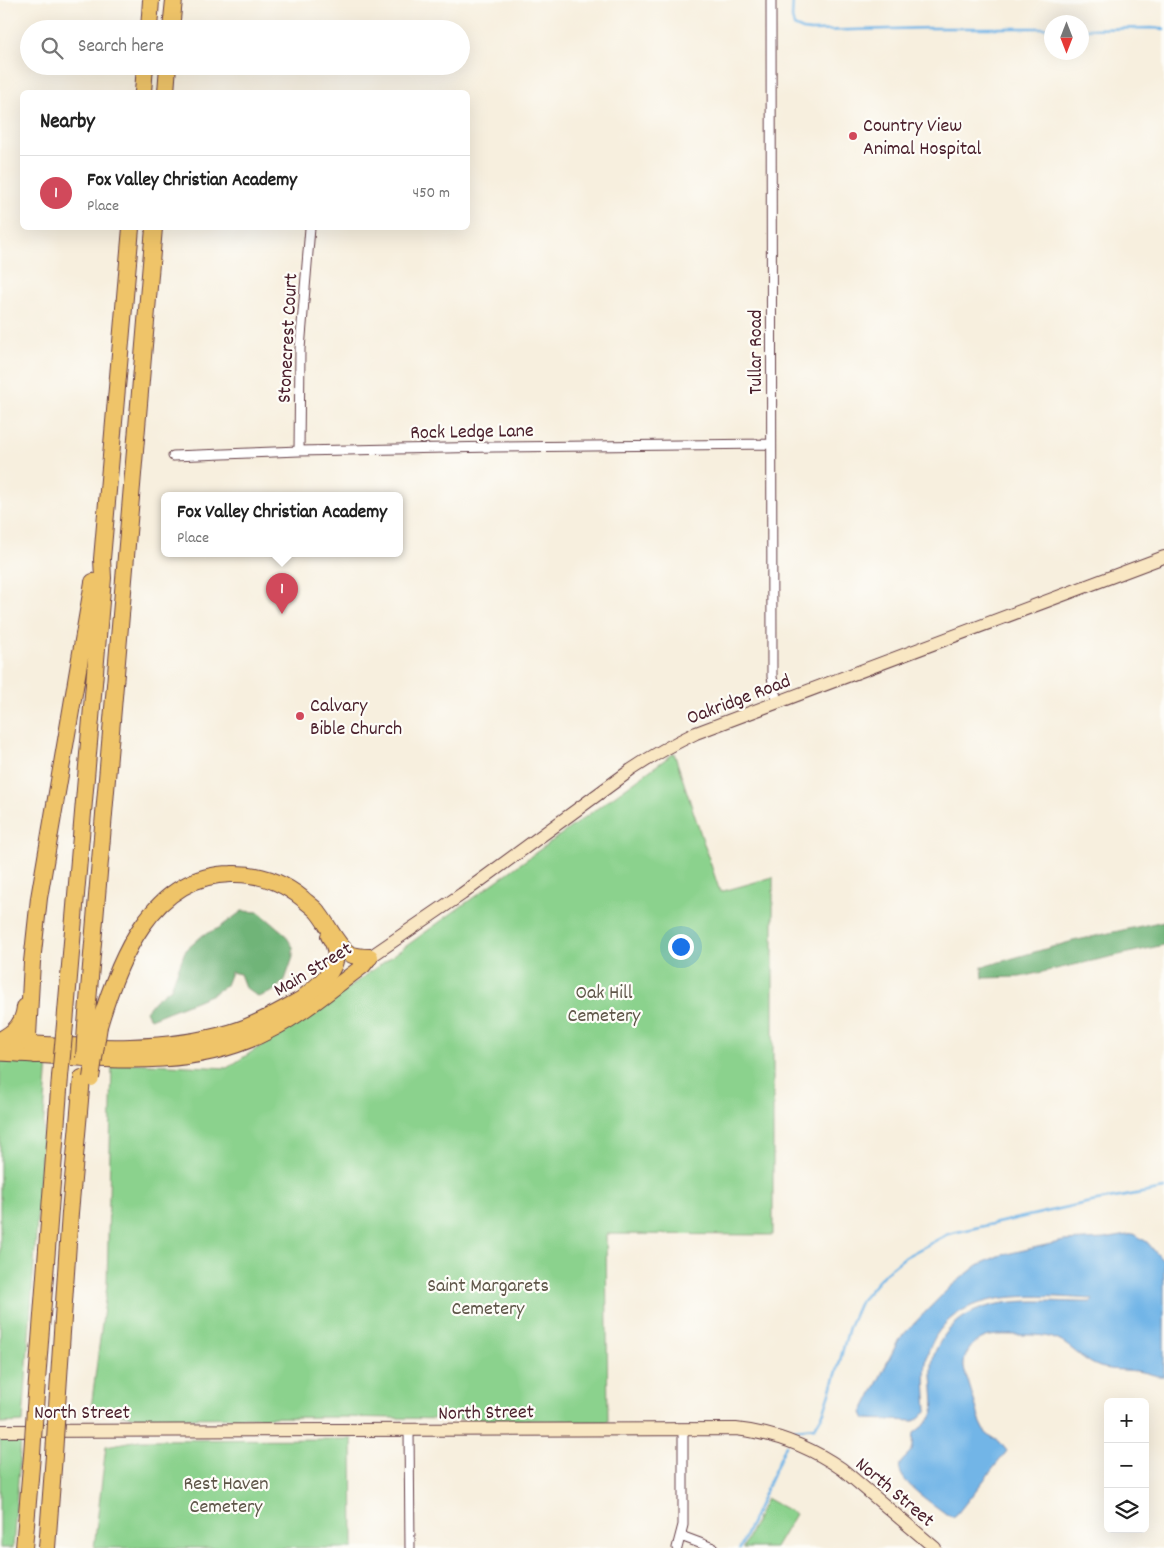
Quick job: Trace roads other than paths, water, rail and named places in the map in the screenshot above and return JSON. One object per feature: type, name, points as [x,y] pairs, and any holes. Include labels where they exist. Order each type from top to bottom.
[{"type":"highway","points":[[150,20],[151,0]]},
{"type":"highway","points":[[172,20],[174,0]]},
{"type":"highway","points":[[143,90],[144,75]]},
{"type":"highway","points":[[166,90],[167,75]]},
{"type":"highway","points":[[24,1548],[60,1077],[131,230]]},
{"type":"highway","points":[[47,1548],[70,1213],[93,1026],[154,230]]},
{"type":"highway","points":[[33,1049],[28,1036],[35,924],[94,578],[102,559]]},
{"type":"highway","points":[[93,1026],[134,938],[146,920],[161,904],[182,888],[210,876],[250,874],[280,883],[315,909],[348,953],[361,957],[370,957]]},
{"type":"highway","points":[[304,997],[330,974],[336,956],[332,940],[309,905]]},
{"type":"highway","points":[[0,1041],[14,1032],[23,1018],[30,936],[35,924]]},
{"type":"main road","name":"Main Street","points":[[0,1053],[33,1049],[171,1045],[233,1031],[272,1016],[322,988],[359,961],[370,957]]},
{"type":"main road","name":"Main Street","points":[[0,1041],[33,1049],[154,1060],[210,1053],[268,1032],[288,1021],[363,966],[370,957]]},
{"type":"street","name":"Tullar Road","points":[[771,0],[772,677],[777,704]]},
{"type":"street","name":"Stonecrest Court","points":[[299,451],[300,349],[310,230]]},
{"type":"street","name":"Rock Ledge Lane","points":[[173,456],[299,451],[771,444]]},
{"type":"street","name":"Oakridge Road","points":[[370,957],[462,894],[655,754],[696,733],[1164,557]]},
{"type":"street","name":"North Street","points":[[0,1431],[683,1429],[755,1431],[775,1435],[808,1448],[842,1469],[935,1548]]},
{"type":"street","points":[[676,1548],[681,1536],[683,1517],[683,1429]]},
{"type":"street","points":[[409,1430],[410,1548]]},
{"type":"street","points":[[681,1536],[713,1548]]},
{"type":"water","points":[[1134,1234],[1147,1242],[1164,1262],[1164,1376],[1100,1367],[1057,1339],[1046,1336],[997,1335],[979,1340],[968,1352],[964,1368],[981,1423],[986,1433],[999,1441],[1007,1451],[957,1514],[953,1517],[946,1514],[917,1492],[903,1477],[900,1470],[900,1464],[912,1450],[914,1433],[928,1422],[933,1413],[932,1364],[935,1351],[944,1336],[958,1321],[974,1311],[992,1305],[1032,1301],[1091,1302],[1093,1300],[1046,1296],[997,1299],[975,1305],[955,1315],[939,1331],[928,1353],[925,1374],[927,1410],[920,1418],[914,1421],[865,1419],[862,1413],[899,1339],[950,1287],[978,1265],[998,1256],[1064,1241],[1104,1239]]},
{"type":"waterway","points":[[793,0],[792,18],[794,26],[811,31],[1044,28]]},
{"type":"waterway","points":[[1089,29],[1164,29]]},
{"type":"waterway","points":[[791,1433],[795,1429],[815,1427],[824,1412],[849,1327],[860,1302],[885,1273],[905,1257],[948,1234],[1086,1203],[1164,1189]]},
{"type":"waterway","points":[[740,1548],[786,1445]]},
{"type":"place","name":"Country View Animal Hospital","points":[[853,136]]},
{"type":"place","name":"Fox Valley Christian Academy","points":[[282,614]]},
{"type":"place","name":"Calvary Bible Church","points":[[300,716]]},
{"type":"park label","name":"Oak Hill Cemetery","points":[[604,1002]]},
{"type":"park label","name":"Saint Margarets Cemetery","points":[[488,1296]]},
{"type":"park label","name":"Rest Haven Cemetery","points":[[226,1494]]}]
